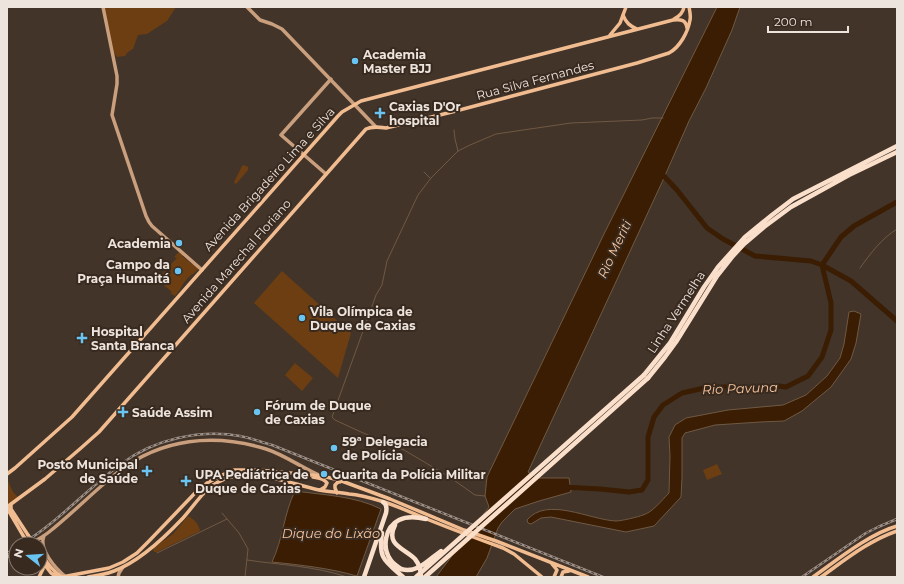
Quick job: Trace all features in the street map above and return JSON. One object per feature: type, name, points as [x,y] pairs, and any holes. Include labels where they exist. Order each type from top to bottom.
[{"type":"highway","name":"Linha Vermelha","points":[[425,577],[666,357],[730,256],[772,215],[793,199],[890,150],[897,145]]},
{"type":"highway","name":"Linha Vermelha","points":[[742,243],[791,206],[849,175],[896,153]]},
{"type":"highway","name":"Linha Vermelha","points":[[416,577],[646,376]]},
{"type":"highway","points":[[365,575],[387,508],[383,502]]},
{"type":"highway","points":[[426,519],[411,517],[395,522],[390,528],[386,538],[387,552],[391,560],[401,569],[415,569],[420,567],[441,551],[448,548]]},
{"type":"highway","points":[[402,519],[394,527],[392,533],[393,540],[416,561],[421,577]]},
{"type":"highway","points":[[383,523],[380,547],[382,554],[389,566],[403,577]]},
{"type":"main road","points":[[103,7],[117,76],[112,115],[149,222],[202,270]]},
{"type":"main road","points":[[247,7],[260,20],[278,26],[282,29],[376,127]]},
{"type":"main road","points":[[609,36],[618,27],[626,7]]},
{"type":"main road","points":[[673,20],[682,13],[684,7]]},
{"type":"main road","points":[[687,30],[690,22],[689,7]]},
{"type":"main road","points":[[623,15],[628,24],[637,29]]},
{"type":"main road","points":[[673,20],[683,20],[687,30]]},
{"type":"main road","name":"Avenida Brigadeiro Lima e Silva","points":[[7,474],[72,417],[339,114],[354,104],[362,101],[673,20]]},
{"type":"main road","name":"Rua Silva Fernandes","points":[[376,127],[386,128],[452,112],[670,53],[679,46],[687,30]]},
{"type":"main road","points":[[326,174],[281,135],[330,79]]},
{"type":"main road","name":"Avenida Marechal Floriano","points":[[8,507],[45,479],[99,432],[366,129],[376,127]]},
{"type":"main road","points":[[44,536],[119,472],[150,452],[172,445],[202,440],[225,441],[247,444],[279,454],[322,476],[350,484],[390,499],[464,531],[588,577]]},
{"type":"main road","points":[[48,565],[57,574],[64,577],[109,568],[129,559],[149,542],[196,492],[207,483],[234,470],[258,470],[322,476]]},
{"type":"main road","points":[[295,473],[325,480],[327,483],[325,487],[320,490]]},
{"type":"main road","points":[[88,577],[114,572],[143,554],[169,532],[208,489],[219,481],[241,474],[272,477],[320,490],[361,496],[383,502],[426,519],[464,531]]},
{"type":"main road","points":[[337,493],[335,487],[336,483],[340,482],[350,484]]},
{"type":"main road","points":[[186,502],[199,498]]},
{"type":"main road","points":[[8,507],[10,507],[26,536]]},
{"type":"main road","points":[[813,577],[864,542],[897,526]]},
{"type":"main road","points":[[821,577],[874,540],[897,531]]},
{"type":"main road","points":[[495,543],[514,554],[542,577]]},
{"type":"main road","points":[[48,556],[56,569],[64,577]]},
{"type":"main road","points":[[547,561],[556,568],[554,577]]},
{"type":"main road","points":[[118,577],[123,567]]},
{"type":"main road","points":[[48,570],[57,577]]},
{"type":"main road","points":[[561,577],[563,572],[572,571]]},
{"type":"shaded area","points":[[104,7],[176,7],[167,21],[147,34],[138,35],[133,49],[125,56],[117,57],[114,53]]},
{"type":"shaded area","points":[[244,165],[248,167],[248,170],[235,184],[234,182],[242,166]]},
{"type":"shaded area","points":[[179,252],[192,264],[199,268],[187,279],[175,296],[156,280],[156,278],[159,278],[162,274],[160,273],[163,273],[170,266],[167,266],[177,258],[174,257]]},
{"type":"shaded area","name":"Vila Olímpica de Duque de Caxias","points":[[282,271],[351,333],[338,378],[254,303]]},
{"type":"shaded area","points":[[295,363],[313,378],[302,391],[285,375]]},
{"type":"shaded area","points":[[717,464],[722,474],[707,480],[703,470]]},
{"type":"shaded area","points":[[7,478],[16,496],[19,498],[7,505]]},
{"type":"shaded area","points":[[188,516],[196,522],[200,531],[157,552],[154,552],[153,548],[173,534]]},
{"type":"water","name":"Rio Meriti","points":[[717,7],[740,7],[732,30],[706,88],[689,121],[528,472],[538,478],[569,478],[571,492],[515,509],[498,528],[487,558],[476,577],[436,577],[489,507],[485,496],[487,477],[603,236]]},
{"type":"water","points":[[854,311],[861,314],[856,343],[851,359],[831,387],[802,411],[784,421],[715,425],[685,433],[682,438],[681,497],[654,526],[626,532],[551,517],[541,518],[531,524],[528,523],[527,520],[536,513],[546,510],[569,511],[616,521],[647,514],[669,493],[669,437],[675,425],[686,418],[728,410],[783,405],[806,395],[827,376],[840,358],[844,344],[849,312]]},
{"type":"water","name":"Dique do Lixão","points":[[295,491],[361,501],[381,509],[357,576],[325,569],[272,562],[279,544],[288,508]]},
{"type":"waterway","points":[[485,496],[475,495],[448,476],[404,450],[361,432],[335,420],[332,417],[376,295],[382,285],[387,261],[418,195],[431,178],[458,151],[496,134],[571,123],[663,118]]},
{"type":"waterway","points":[[454,130],[458,151]]},
{"type":"waterway","points":[[424,172],[430,178]]},
{"type":"waterway","points":[[661,173],[677,190],[707,228],[723,239],[755,256],[811,261],[822,265],[851,281],[897,321]]},
{"type":"waterway","name":"Rio Pavuna","points":[[564,487],[629,492],[642,490],[648,480],[648,437],[654,417],[663,405],[682,393],[709,387],[757,389],[779,386],[786,387],[808,376],[822,357],[831,330],[831,303],[822,265],[841,237],[854,226],[897,202]]},
{"type":"waterway","points":[[860,268],[881,242],[897,229]]},
{"type":"waterway","points":[[222,513],[239,533],[248,549],[245,577]]},
{"type":"waterway","points":[[157,553],[227,519]]},
{"type":"waterway","points":[[247,560],[323,570],[347,577]]},
{"type":"railway","points":[[34,536],[48,526],[108,474],[134,455],[163,442],[178,438],[193,435],[225,434],[244,437],[272,445],[603,577]]},
{"type":"railway","points":[[802,577],[866,533],[897,519]]},
{"type":"place","name":"Academia Master BJJ","points":[[355,61]]},
{"type":"place","name":"Caxias D'Or hospital","points":[[380,113]]},
{"type":"place","name":"Academia","points":[[179,243]]},
{"type":"place","name":"Campo da Praça Humaitá","points":[[178,271]]},
{"type":"place","name":"Vila Olímpica de Duque de Caxias","points":[[302,318]]},
{"type":"place","name":"Hospital Santa Branca","points":[[82,338]]},
{"type":"place","name":"Saúde Assim","points":[[123,412]]},
{"type":"place","name":"Fórum de Duque de Caxias","points":[[257,412]]},
{"type":"place","name":"59ª Delegacia de Polícia","points":[[334,448]]},
{"type":"place","name":"Posto Municipal de Saúde","points":[[147,471]]},
{"type":"place","name":"Guarita da Polícia Militar","points":[[324,474]]},
{"type":"place","name":"UPA Pediátrica de Duque de Caxias","points":[[186,481]]}]
